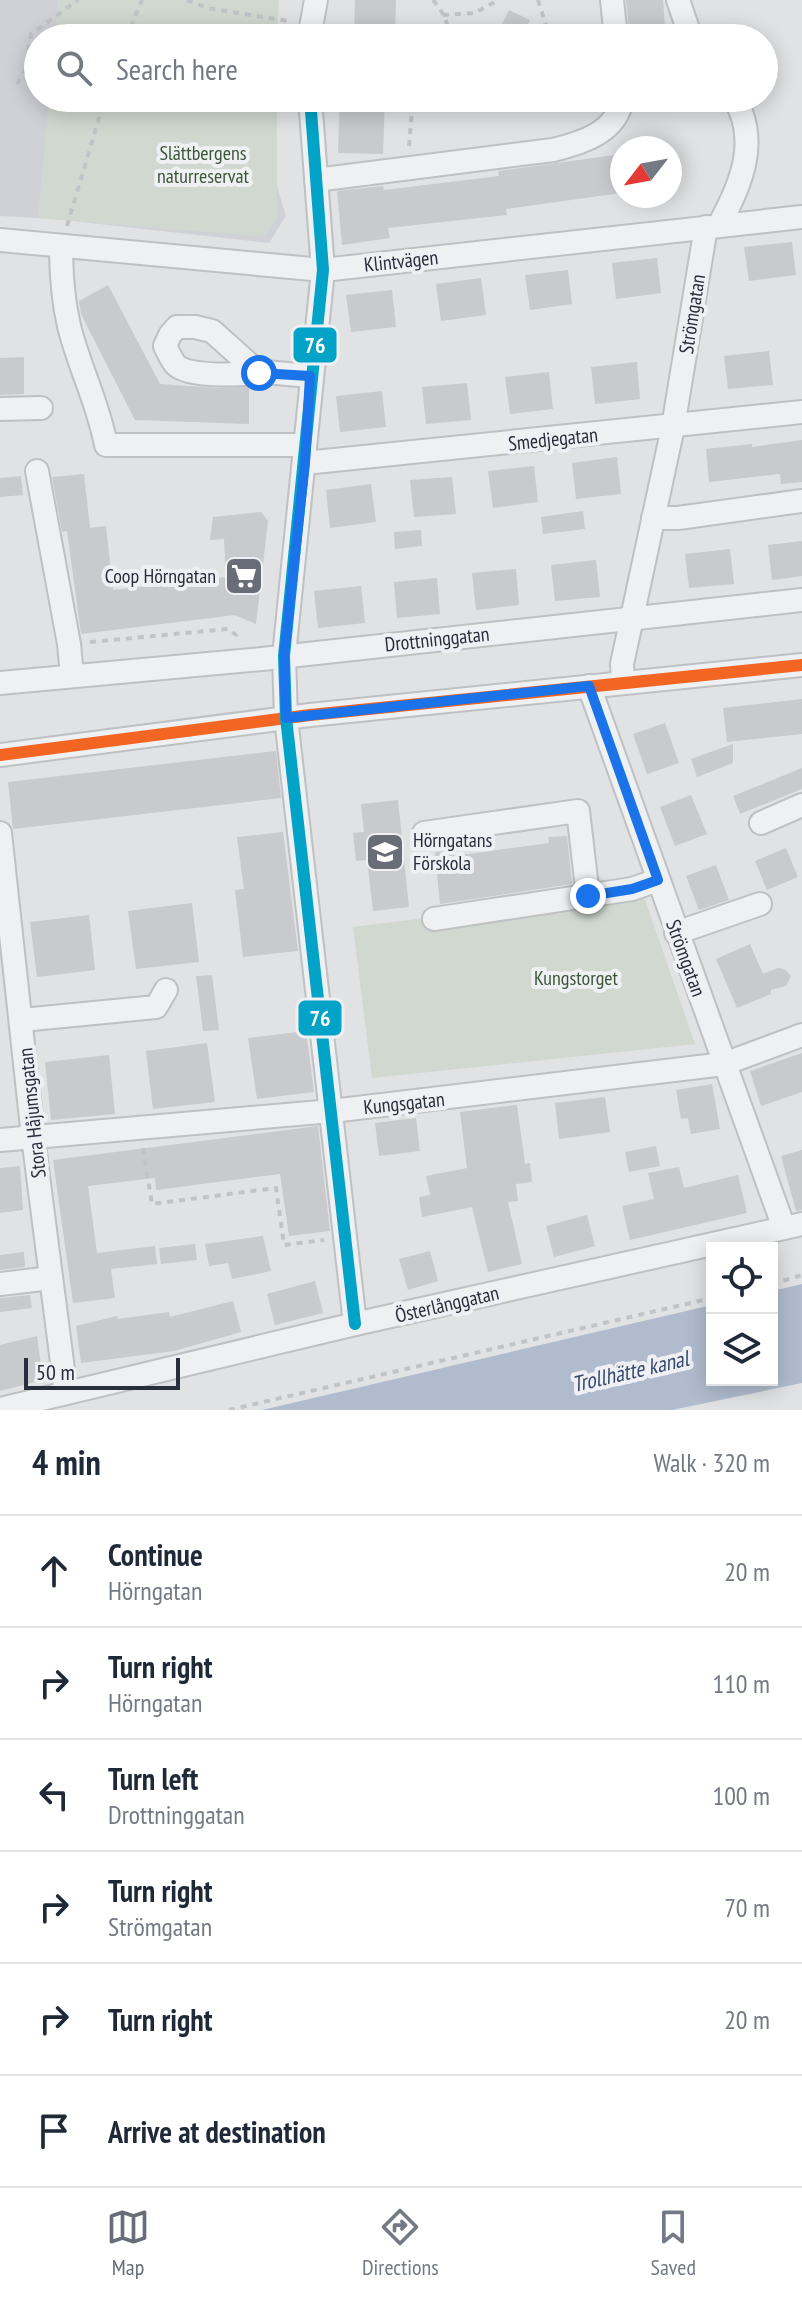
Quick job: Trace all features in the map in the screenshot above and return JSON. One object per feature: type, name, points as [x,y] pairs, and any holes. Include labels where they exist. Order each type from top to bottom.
[{"type":"street","points":[[312,24],[316,0]]},
{"type":"street","points":[[612,0],[615,24]]},
{"type":"street","points":[[678,0],[686,24]]},
{"type":"street","points":[[311,112],[323,270],[284,656],[286,718],[355,1324]]},
{"type":"street","points":[[316,180],[553,150],[577,144],[607,127],[618,112]]},
{"type":"street","name":"Strömgatan","points":[[623,683],[622,664],[631,618],[713,226],[736,193],[745,163],[748,138],[742,112]]},
{"type":"street","name":"Klintvägen","points":[[0,240],[323,270],[802,217]]},
{"type":"street","name":"Smedjegatan","points":[[61,246],[61,279],[70,328],[100,411],[106,445],[305,454],[673,427],[802,412]]},
{"type":"street","points":[[259,373],[310,376]]},
{"type":"street","points":[[0,409],[41,408]]},
{"type":"street","points":[[37,471],[69,644],[72,676]]},
{"type":"street","points":[[653,518],[693,516],[802,501]]},
{"type":"street","name":"Drottninggatan","points":[[0,683],[802,600]]},
{"type":"street","points":[[0,755],[286,718],[802,665]]},
{"type":"street","name":"Strömgatan","points":[[589,686],[724,1064],[793,1226]]},
{"type":"street","points":[[761,823],[802,805]]},
{"type":"street","points":[[424,833],[578,811],[588,896]]},
{"type":"street","name":"Stora Håjumsgatan","points":[[0,833],[33,1137],[66,1393]]},
{"type":"street","points":[[434,919],[632,889],[658,880]]},
{"type":"street","points":[[676,933],[760,904]]},
{"type":"street","points":[[22,1020],[156,1007],[166,990]]},
{"type":"street","name":"Kungsgatan","points":[[0,1140],[332,1111],[724,1064],[802,1035]]},
{"type":"street","name":"Österlånggatan","points":[[0,1409],[355,1324],[793,1226]]},
{"type":"street","points":[[0,1284],[51,1278]]},
{"type":"path","points":[[45,24],[78,0]]},
{"type":"path","points":[[132,24],[142,0]]},
{"type":"path","points":[[187,0],[207,8],[288,21]]},
{"type":"path","points":[[433,0],[447,24]]},
{"type":"path","points":[[443,15],[475,13],[498,0]]},
{"type":"path","points":[[538,0],[546,24]]},
{"type":"path","points":[[17,84],[24,72]]},
{"type":"path","points":[[61,246],[101,112]]},
{"type":"path","points":[[408,169],[412,112]]},
{"type":"path","points":[[69,644],[228,629],[236,635],[239,660]]},
{"type":"path","points":[[140,1127],[152,1204],[276,1188],[284,1245],[346,1237]]},
{"type":"path","points":[[778,1282],[802,1275]]},
{"type":"path","points":[[229,1410],[706,1299]]},
{"type":"shaded area","name":"Slättbergens naturreservat","points":[[0,0],[154,0],[230,24],[24,24],[24,112],[271,112],[277,187],[286,216],[269,243],[55,219],[0,216]]},
{"type":"green space","points":[[58,0],[279,0],[278,24],[55,24]]},
{"type":"green space","name":"Slättbergens naturreservat","points":[[48,112],[277,112],[277,219],[264,237],[38,218]]},
{"type":"green space","name":"Kungstorget","points":[[642,891],[695,1044],[372,1078],[353,927]]},
{"type":"water","name":"Trollhätte kanal","points":[[802,1284],[802,1383],[672,1410],[262,1410],[706,1306],[706,1386],[778,1386],[778,1290]]},
{"type":"building","points":[[355,0],[396,0],[395,24],[354,24]]},
{"type":"building","points":[[626,0],[663,0],[665,24],[629,24]]},
{"type":"building","points":[[509,10],[530,20],[528,24],[502,24]]},
{"type":"building","points":[[339,112],[384,112],[383,154],[338,153]]},
{"type":"building","points":[[610,156],[610,195],[506,209],[507,215],[388,228],[390,238],[342,245],[337,191],[383,186],[384,190],[499,176],[498,171]]},
{"type":"building","points":[[792,242],[796,275],[749,281],[744,247]]},
{"type":"building","points":[[657,258],[661,293],[616,299],[612,263]]},
{"type":"building","points":[[568,270],[572,304],[530,310],[525,275]]},
{"type":"building","points":[[481,278],[486,315],[441,321],[436,284]]},
{"type":"building","points":[[108,285],[160,384],[249,387],[249,424],[135,420],[81,314],[79,301]]},
{"type":"building","points":[[392,290],[396,327],[351,332],[346,295]]},
{"type":"building","points":[[769,351],[773,385],[728,389],[724,356]]},
{"type":"building","points":[[24,357],[24,394],[0,395],[0,358]]},
{"type":"building","points":[[637,362],[640,399],[595,404],[591,367]]},
{"type":"building","points":[[549,372],[553,409],[510,414],[505,377]]},
{"type":"building","points":[[467,383],[471,420],[426,424],[422,387]]},
{"type":"building","points":[[382,391],[386,427],[340,432],[336,396]]},
{"type":"building","points":[[802,440],[802,482],[781,484],[780,474],[709,482],[706,449]]},
{"type":"building","points":[[617,457],[621,494],[576,499],[572,463]]},
{"type":"building","points":[[534,466],[538,502],[493,508],[488,471]]},
{"type":"building","points":[[84,474],[90,528],[106,526],[113,590],[226,577],[224,539],[210,540],[213,517],[261,512],[268,521],[256,624],[235,615],[81,634],[67,531],[62,532],[52,477]]},
{"type":"building","points":[[21,476],[23,495],[0,497],[0,478]]},
{"type":"building","points":[[452,477],[456,514],[414,517],[410,480]]},
{"type":"building","points":[[371,484],[376,522],[330,528],[326,490]]},
{"type":"building","points":[[583,511],[585,529],[543,534],[541,517]]},
{"type":"building","points":[[421,530],[422,546],[395,549],[394,532]]},
{"type":"building","points":[[802,541],[802,576],[772,580],[768,545]]},
{"type":"building","points":[[730,549],[734,584],[689,588],[685,554]]},
{"type":"building","points":[[596,560],[600,597],[555,601],[551,565]]},
{"type":"building","points":[[516,569],[519,605],[476,610],[472,573]]},
{"type":"building","points":[[437,578],[440,614],[397,618],[394,582]]},
{"type":"building","points":[[361,586],[365,623],[318,628],[314,591]]},
{"type":"building","points":[[802,699],[802,734],[727,742],[723,708]]},
{"type":"building","points":[[665,723],[679,763],[647,774],[633,734]]},
{"type":"building","points":[[733,744],[733,763],[697,777],[691,759]]},
{"type":"building","points":[[276,751],[281,798],[13,829],[8,782]]},
{"type":"building","points":[[802,768],[802,789],[740,814],[733,796]]},
{"type":"building","points":[[691,795],[707,834],[675,846],[660,807]]},
{"type":"building","points":[[398,800],[409,907],[373,911],[367,860],[356,861],[353,833],[364,832],[361,804]]},
{"type":"building","points":[[283,832],[298,951],[243,957],[235,890],[244,889],[237,837]]},
{"type":"building","points":[[567,836],[572,884],[440,904],[435,852],[454,850],[454,856],[549,843],[548,837]]},
{"type":"building","points":[[786,848],[798,877],[767,890],[755,861]]},
{"type":"building","points":[[716,865],[729,900],[699,910],[686,876]]},
{"type":"building","points":[[192,903],[199,962],[136,969],[128,911]]},
{"type":"building","points":[[89,915],[95,970],[37,977],[30,922]]},
{"type":"building","points":[[750,944],[763,974],[778,968],[791,976],[786,986],[771,990],[771,994],[737,1008],[716,959]]},
{"type":"building","points":[[212,975],[219,1030],[203,1031],[196,976]]},
{"type":"building","points":[[306,1031],[314,1092],[257,1099],[248,1038]]},
{"type":"building","points":[[207,1043],[215,1102],[153,1109],[146,1051]]},
{"type":"building","points":[[802,1053],[802,1092],[761,1106],[750,1071]]},
{"type":"building","points":[[109,1055],[115,1114],[51,1120],[45,1062]]},
{"type":"building","points":[[712,1084],[720,1129],[691,1134],[688,1118],[681,1119],[676,1090]]},
{"type":"building","points":[[605,1097],[610,1132],[559,1139],[555,1103]]},
{"type":"building","points":[[517,1105],[525,1164],[530,1163],[532,1182],[516,1184],[518,1201],[508,1202],[522,1264],[488,1272],[472,1207],[422,1217],[419,1197],[430,1195],[426,1176],[467,1168],[460,1112]]},
{"type":"building","points":[[416,1118],[420,1151],[379,1156],[375,1123]]},
{"type":"building","points":[[318,1126],[330,1231],[289,1236],[280,1174],[156,1190],[155,1178],[88,1186],[97,1253],[155,1246],[157,1264],[111,1269],[115,1298],[73,1303],[53,1160]]},
{"type":"building","points":[[656,1146],[660,1166],[629,1172],[625,1152]]},
{"type":"building","points":[[802,1150],[802,1210],[796,1211],[781,1156]]},
{"type":"building","points":[[20,1166],[23,1210],[0,1213],[0,1168]]},
{"type":"building","points":[[679,1167],[684,1188],[738,1175],[747,1213],[630,1240],[622,1206],[654,1199],[648,1173]]},
{"type":"building","points":[[587,1215],[595,1246],[554,1257],[546,1226]]},
{"type":"building","points":[[263,1236],[271,1271],[232,1279],[228,1263],[209,1266],[205,1244]]},
{"type":"building","points":[[195,1244],[197,1260],[161,1264],[159,1248]]},
{"type":"building","points":[[430,1251],[438,1281],[408,1290],[399,1259]]},
{"type":"building","points":[[24,1252],[25,1267],[0,1270],[0,1255]]},
{"type":"building","points":[[315,1281],[323,1313],[275,1325],[267,1294]]},
{"type":"building","points":[[30,1295],[32,1308],[0,1312],[0,1298]]},
{"type":"building","points":[[233,1301],[241,1332],[174,1351],[81,1363],[76,1326],[117,1316],[118,1319],[169,1312],[170,1317]]},
{"type":"building","points":[[37,1336],[43,1380],[0,1391],[0,1345]]},
{"type":"transit line","name":"76","points":[[311,112],[323,270],[284,656],[286,718],[355,1324]]},
{"type":"transit line","points":[[0,755],[310,715],[802,665]]},
{"type":"place","name":"Coop Hörngatan","points":[[244,576]]},
{"type":"place","name":"Hörngatans Förskola","points":[[385,852]]},
{"type":"route","points":[[259,373],[310,376],[305,463],[284,656],[286,718],[589,686],[658,880],[632,889],[588,896]]}]
